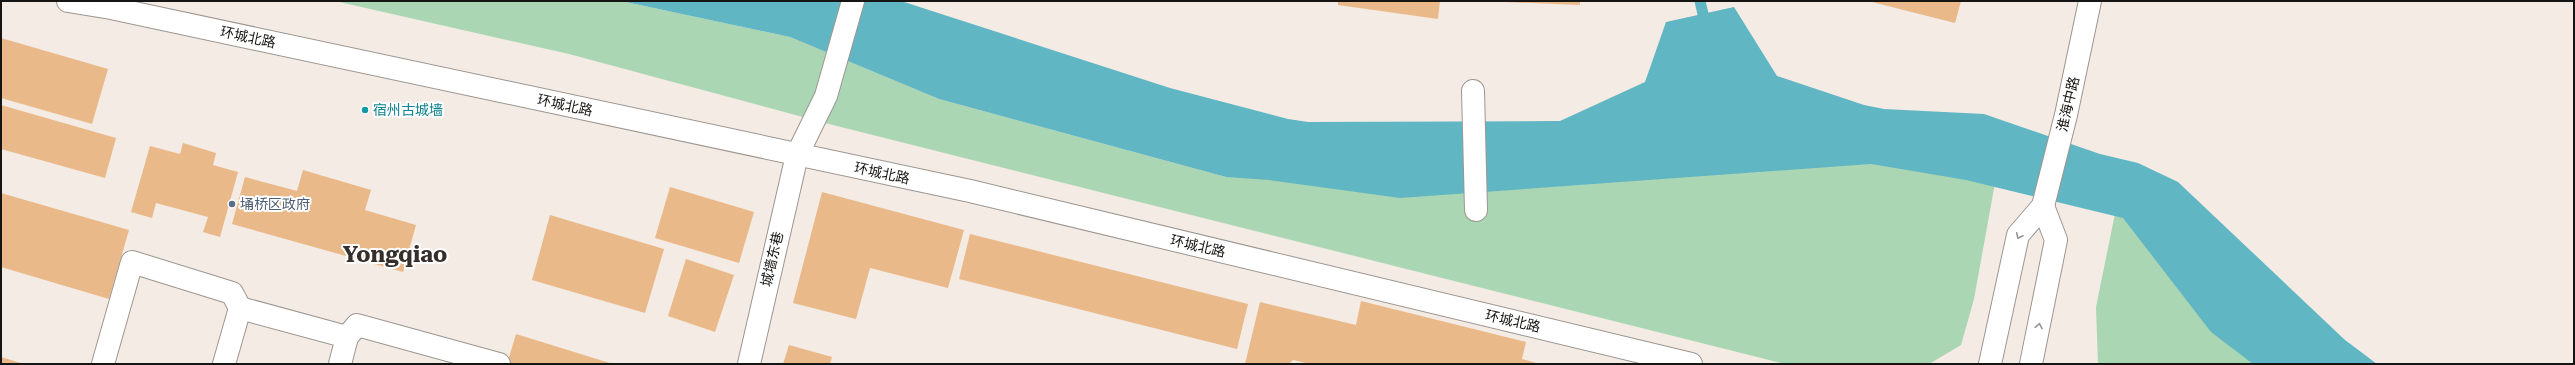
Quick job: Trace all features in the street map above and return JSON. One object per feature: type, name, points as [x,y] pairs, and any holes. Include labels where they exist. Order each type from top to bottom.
[{"type":"main road","name":"环城北路","points":[[68,1],[98,3],[977,193],[1691,364]]},
{"type":"main road","name":"城墙东巷","points":[[749,364],[797,155],[826,96],[853,1]]},
{"type":"main road","name":"淮海中路","points":[[1990,364],[2018,235],[2043,206],[2066,115],[2090,1]]},
{"type":"main road","points":[[1473,91],[1476,210]]},
{"type":"main road","points":[[2031,364],[2056,240],[2043,206]]},
{"type":"main road","points":[[103,364],[132,262],[232,293],[240,308],[224,364]]},
{"type":"main road","points":[[240,308],[347,337]]},
{"type":"main road","points":[[340,364],[347,337],[357,325],[499,364]]},
{"type":"green space","points":[[335,1],[621,1],[790,37],[939,99],[1226,177],[1926,157],[1997,172],[1974,299],[1961,345],[1929,364],[1785,364],[829,124],[569,54]]},
{"type":"green space","points":[[2118,199],[2271,364],[2098,364],[2096,307]]},
{"type":"water","points":[[621,1],[901,1],[1170,88],[1288,119],[1308,122],[1560,121],[1645,82],[1666,22],[1734,7],[1777,76],[1864,105],[1884,109],[1984,114],[2100,154],[2138,163],[2178,182],[2345,340],[2377,364],[2253,364],[2211,332],[2123,218],[1966,180],[1871,164],[1400,198],[1269,180],[1226,177],[939,99],[790,37]]},
{"type":"building","points":[[1338,1],[1440,1],[1438,19],[1338,5]]},
{"type":"building","points":[[1580,1],[1580,5],[1503,2]]},
{"type":"building","points":[[1868,1],[1961,1],[1955,23]]},
{"type":"building","points":[[1,38],[108,69],[92,124],[1,98]]},
{"type":"building","points":[[1,105],[116,138],[105,178],[1,149]]},
{"type":"building","points":[[183,143],[216,153],[213,165],[238,172],[220,237],[203,232],[208,217],[156,203],[152,218],[131,212],[150,146],[180,154]]},
{"type":"building","points":[[303,170],[371,190],[365,210],[416,225],[403,272],[232,224],[245,177],[297,191]]},
{"type":"building","points":[[670,187],[754,212],[739,263],[655,238]]},
{"type":"building","points":[[822,192],[964,230],[948,288],[870,268],[856,319],[793,303]]},
{"type":"building","points":[[1,193],[129,230],[109,299],[1,267]]},
{"type":"building","points":[[550,215],[664,249],[645,313],[532,280]]},
{"type":"building","points":[[970,234],[1248,304],[1237,349],[959,279]]},
{"type":"building","points":[[686,259],[734,275],[715,332],[668,316]]},
{"type":"building","points":[[1361,301],[1526,342],[1522,359],[1540,364],[1310,364],[1293,360],[1289,364],[1245,364],[1260,302],[1356,325]]},
{"type":"building","points":[[516,334],[613,364],[507,364]]},
{"type":"building","points":[[789,345],[832,357],[830,364],[783,364]]},
{"type":"building","points":[[1,357],[24,364],[1,364]]},
{"type":"waterway","points":[[1700,1],[1703,14]]},
{"type":"place","name":"宿州古城墙","points":[[365,110]]},
{"type":"place","name":"埇桥区政府","points":[[232,204]]},
{"type":"district","name":"Yongqiao","points":[[395,254]]}]
